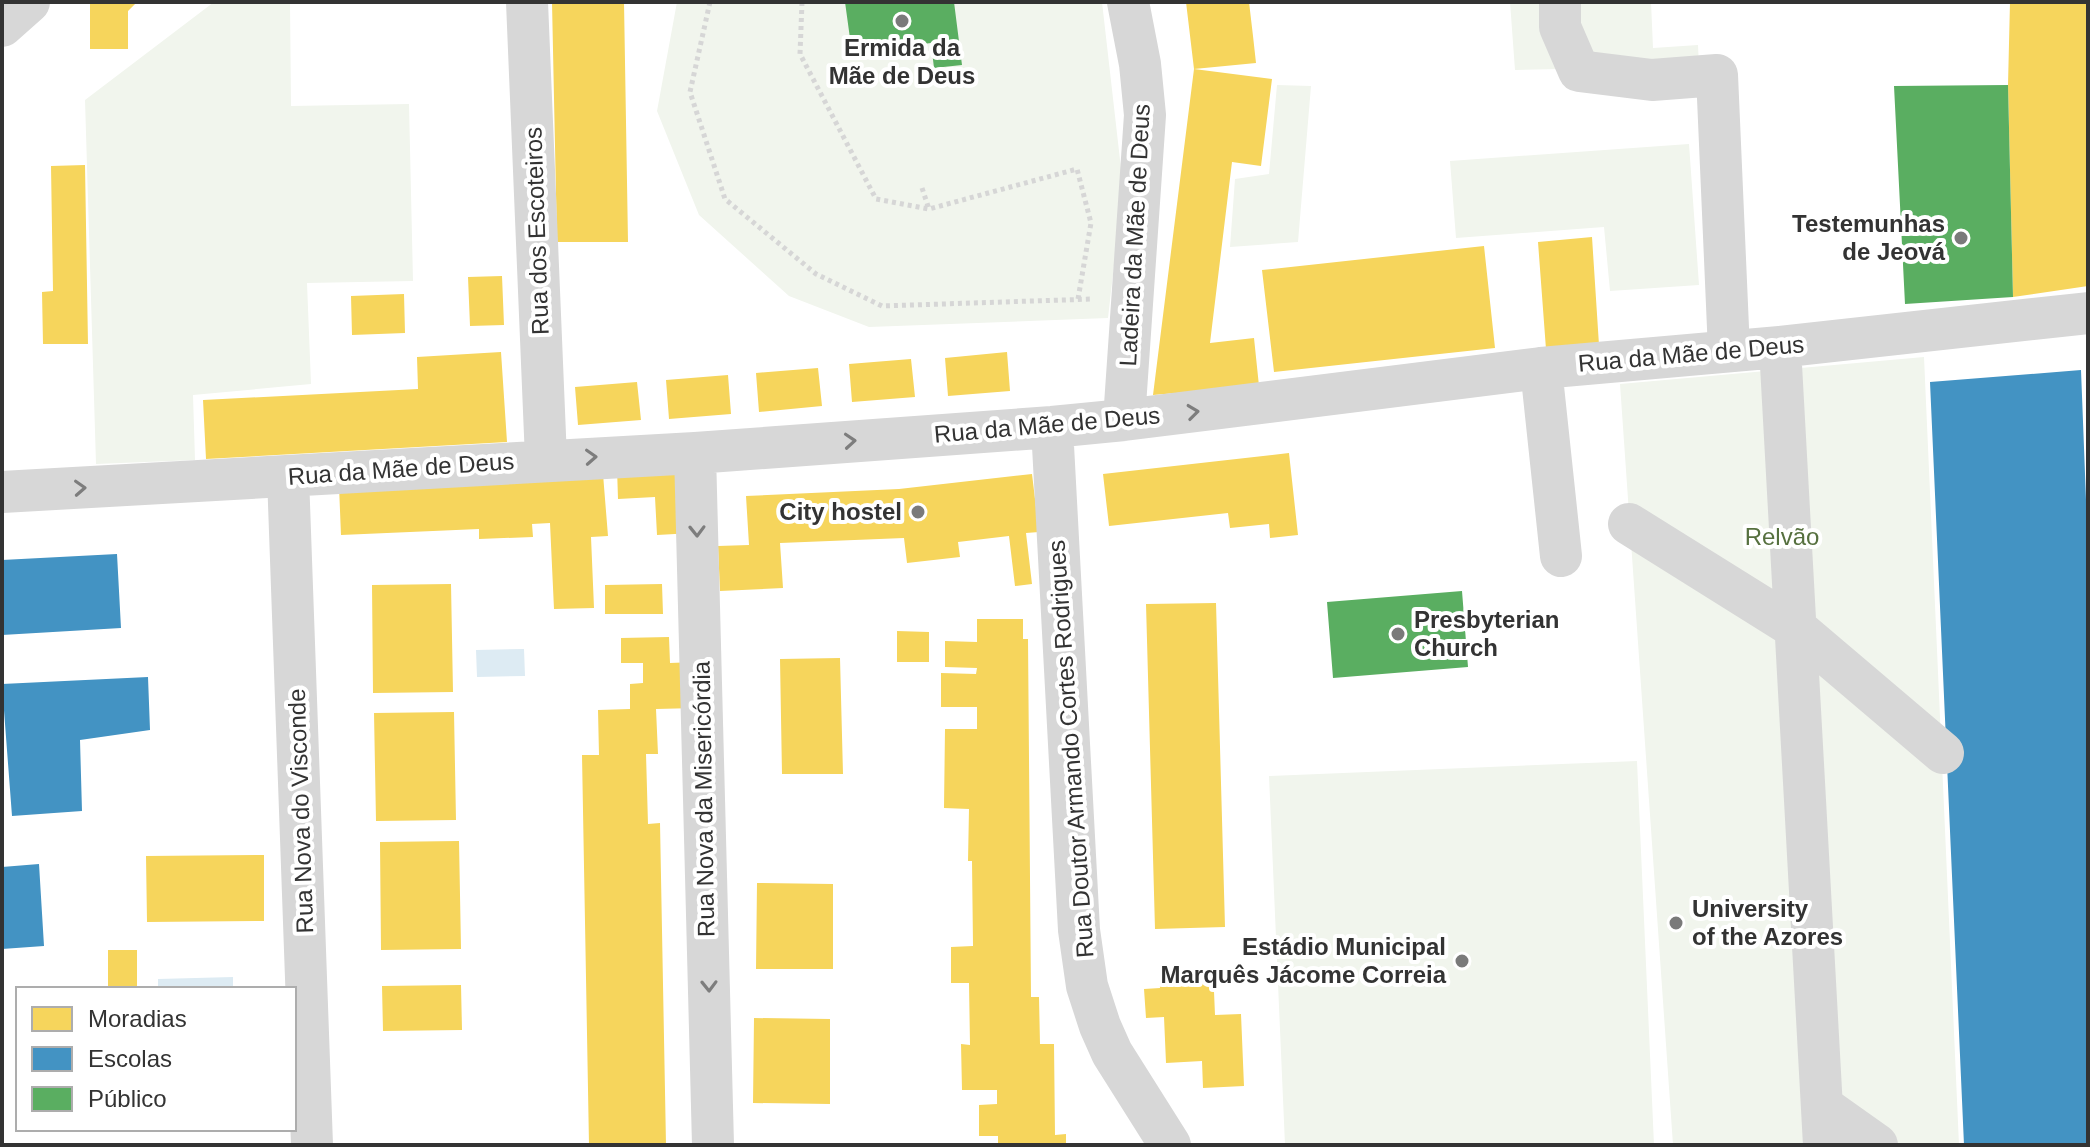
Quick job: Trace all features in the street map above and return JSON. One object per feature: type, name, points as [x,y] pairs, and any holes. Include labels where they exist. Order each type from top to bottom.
[{"type":"street","points":[[2,26],[29,2]]},
{"type":"street","name":"Rua dos Escoteiros","points":[[527,2],[546,459]]},
{"type":"street","name":"Ladeira da Mãe de Deus","points":[[1124,420],[1145,115],[1140,64],[1128,2]]},
{"type":"street","points":[[1560,2],[1560,27],[1579,71],[1652,80],[1717,75],[1729,351]]},
{"type":"street","name":"Rua da Mãe de Deus","points":[[2,492],[695,453],[1052,427],[1541,368],[1780,347],[2088,313]]},
{"type":"street","points":[[1780,347],[1823,1126],[1877,1145]]},
{"type":"street","points":[[1541,368],[1561,556]]},
{"type":"street","name":"Rua Doutor Armando Cortes Rodrigues","points":[[1052,427],[1079,930],[1087,986],[1112,1053],[1170,1145]]},
{"type":"street","name":"Rua Nova da Misericórdia","points":[[695,453],[713,1145]]},
{"type":"street","name":"Rua Nova do Visconde","points":[[288,476],[312,1145]]},
{"type":"street","points":[[1629,524],[1797,629],[1943,753]]},
{"type":"path","points":[[710,2],[690,92],[725,199],[816,274],[882,306],[1133,297]]},
{"type":"path","points":[[802,2],[800,54],[876,199],[929,209],[1077,169],[1091,223],[1077,299]]},
{"type":"path","points":[[922,188],[929,209]]},
{"type":"green space","points":[[214,2],[290,2],[291,106],[409,104],[413,281],[307,283],[311,384],[193,395],[195,460],[96,464],[85,100]]},
{"type":"green space","points":[[677,2],[1102,2],[1123,186],[1108,318],[869,327],[789,296],[699,215],[657,111]]},
{"type":"green space","points":[[1510,2],[1651,2],[1653,48],[1698,45],[1699,66],[1515,70]]},
{"type":"green space","points":[[1277,85],[1311,86],[1298,242],[1230,247],[1235,179],[1269,174]]},
{"type":"green space","points":[[1689,144],[1699,285],[1610,291],[1604,227],[1456,238],[1450,161]]},
{"type":"green space","name":"Relvão","points":[[1924,357],[1959,1145],[1673,1145],[1620,384]]},
{"type":"green space","name":"Estádio Municipal Marquês Jácome Correia","points":[[1637,761],[1654,1145],[1285,1145],[1269,776]]},
{"type":"shaded area","points":[[524,649],[525,676],[477,677],[476,650]]},
{"type":"shaded area","points":[[233,977],[233,987],[158,987],[158,979]]},
{"type":"building: Moradias","points":[[90,2],[137,2],[128,11],[128,49],[90,49]]},
{"type":"building: Moradias","points":[[552,2],[624,2],[628,242],[557,242]]},
{"type":"building: Moradias","points":[[1186,2],[1249,2],[1256,63],[1194,69]]},
{"type":"building: Moradias","points":[[2010,2],[2088,2],[2088,286],[2013,297],[2008,85]]},
{"type":"building: Moradias","points":[[1194,69],[1272,79],[1261,166],[1232,162],[1210,343],[1254,338],[1259,386],[1153,395]]},
{"type":"building: Moradias","points":[[85,165],[88,344],[43,344],[42,292],[53,291],[51,166]]},
{"type":"building: Moradias","points":[[1592,237],[1599,345],[1546,349],[1538,242]]},
{"type":"building: Moradias","points":[[1484,246],[1495,348],[1274,372],[1262,270]]},
{"type":"building: Moradias","points":[[502,276],[504,325],[470,326],[468,277]]},
{"type":"building: Moradias","points":[[404,294],[405,333],[352,335],[351,296]]},
{"type":"building: Moradias","points":[[501,352],[507,442],[206,459],[203,400],[418,389],[417,357]]},
{"type":"building: Moradias","points":[[1007,352],[1010,391],[948,396],[945,358]]},
{"type":"building: Moradias","points":[[911,359],[915,397],[852,402],[849,364]]},
{"type":"building: Moradias","points":[[818,368],[822,406],[759,412],[756,373]]},
{"type":"building: Moradias","points":[[728,375],[731,414],[669,419],[666,380]]},
{"type":"building: Moradias","points":[[637,382],[641,420],[578,425],[575,387]]},
{"type":"building: Moradias","points":[[1289,453],[1298,535],[1270,538],[1269,524],[1230,528],[1228,513],[1109,526],[1103,474]]},
{"type":"building: Moradias","points":[[690,465],[693,533],[657,535],[655,497],[618,499],[617,468]]},
{"type":"building: Moradias","points":[[603,474],[608,536],[591,537],[594,608],[554,609],[550,523],[532,524],[533,537],[479,539],[479,529],[341,535],[339,486]]},
{"type":"building: Moradias","points":[[1032,474],[1039,532],[1026,533],[1032,584],[1015,586],[1009,536],[958,542],[960,557],[907,563],[904,538],[780,543],[783,588],[720,591],[718,546],[749,545],[746,496],[899,489]]},
{"type":"building: Moradias","points":[[451,584],[453,692],[373,693],[372,585]]},
{"type":"building: Moradias","points":[[662,584],[663,614],[605,614],[605,585]]},
{"type":"building: Moradias","points":[[1216,603],[1225,927],[1155,929],[1146,604]]},
{"type":"building: Moradias","points":[[977,619],[1023,619],[1023,639],[1028,639],[1031,997],[1039,997],[1040,1044],[1054,1044],[1055,1135],[1066,1134],[1066,1145],[998,1145],[998,1136],[979,1136],[979,1105],[997,1104],[997,1090],[962,1090],[961,1044],[970,1045],[969,983],[951,983],[951,947],[973,946],[972,861],[968,861],[969,809],[944,808],[945,729],[977,729],[977,707],[941,707],[941,673],[976,674],[977,668],[945,667],[945,641],[977,642]]},
{"type":"building: Moradias","points":[[897,631],[929,632],[929,662],[897,662]]},
{"type":"building: Moradias","points":[[669,637],[670,663],[695,662],[696,708],[656,709],[658,754],[646,754],[648,824],[660,823],[666,1145],[589,1145],[582,755],[599,755],[598,710],[630,709],[630,684],[643,683],[643,663],[621,663],[621,638]]},
{"type":"building: Moradias","points":[[840,658],[843,774],[782,774],[780,659]]},
{"type":"building: Moradias","points":[[454,712],[456,820],[376,821],[374,713]]},
{"type":"building: Moradias","points":[[459,841],[461,949],[381,950],[380,842]]},
{"type":"building: Moradias","points":[[264,855],[264,921],[147,922],[146,856]]},
{"type":"building: Moradias","points":[[757,883],[833,884],[833,969],[756,969]]},
{"type":"building: Moradias","points":[[108,950],[137,950],[137,987],[108,987]]},
{"type":"building: Moradias","points":[[1213,968],[1215,1015],[1241,1014],[1244,1086],[1203,1088],[1202,1061],[1166,1063],[1164,1017],[1146,1018],[1144,989],[1160,988],[1159,970]]},
{"type":"building: Moradias","points":[[461,985],[462,1030],[383,1031],[382,986]]},
{"type":"building: Moradias","points":[[754,1018],[830,1019],[830,1104],[753,1103]]},
{"type":"building: Escolas","points":[[2081,370],[2088,551],[2088,1145],[1964,1145],[1930,382]]},
{"type":"building: Escolas","points":[[117,554],[121,628],[2,635],[2,560]]},
{"type":"building: Escolas","points":[[148,677],[150,730],[80,740],[82,811],[12,816],[2,684]]},
{"type":"building: Escolas","points":[[39,864],[44,946],[2,949],[2,867]]},
{"type":"building: Público","name":"Ermida da Mãe de Deus","points":[[845,2],[954,2],[962,65],[934,68],[931,43],[852,53]]},
{"type":"building: Público","points":[[2008,85],[2013,297],[1905,304],[1894,86]]},
{"type":"building: Público","name":"Presbyterian Church","points":[[1462,591],[1468,667],[1333,678],[1327,602]]},
{"type":"place","name":"Ermida da Mãe de Deus","points":[[902,21]]},
{"type":"place","name":"Testemunhas de Jeová","points":[[1961,238]]},
{"type":"place","name":"City hostel","points":[[918,512]]},
{"type":"place","name":"Presbyterian Church","points":[[1398,634]]},
{"type":"place","name":"University of the Azores","points":[[1676,923]]},
{"type":"place","name":"Estádio Municipal Marquês Jácome Correia","points":[[1462,961]]}]
